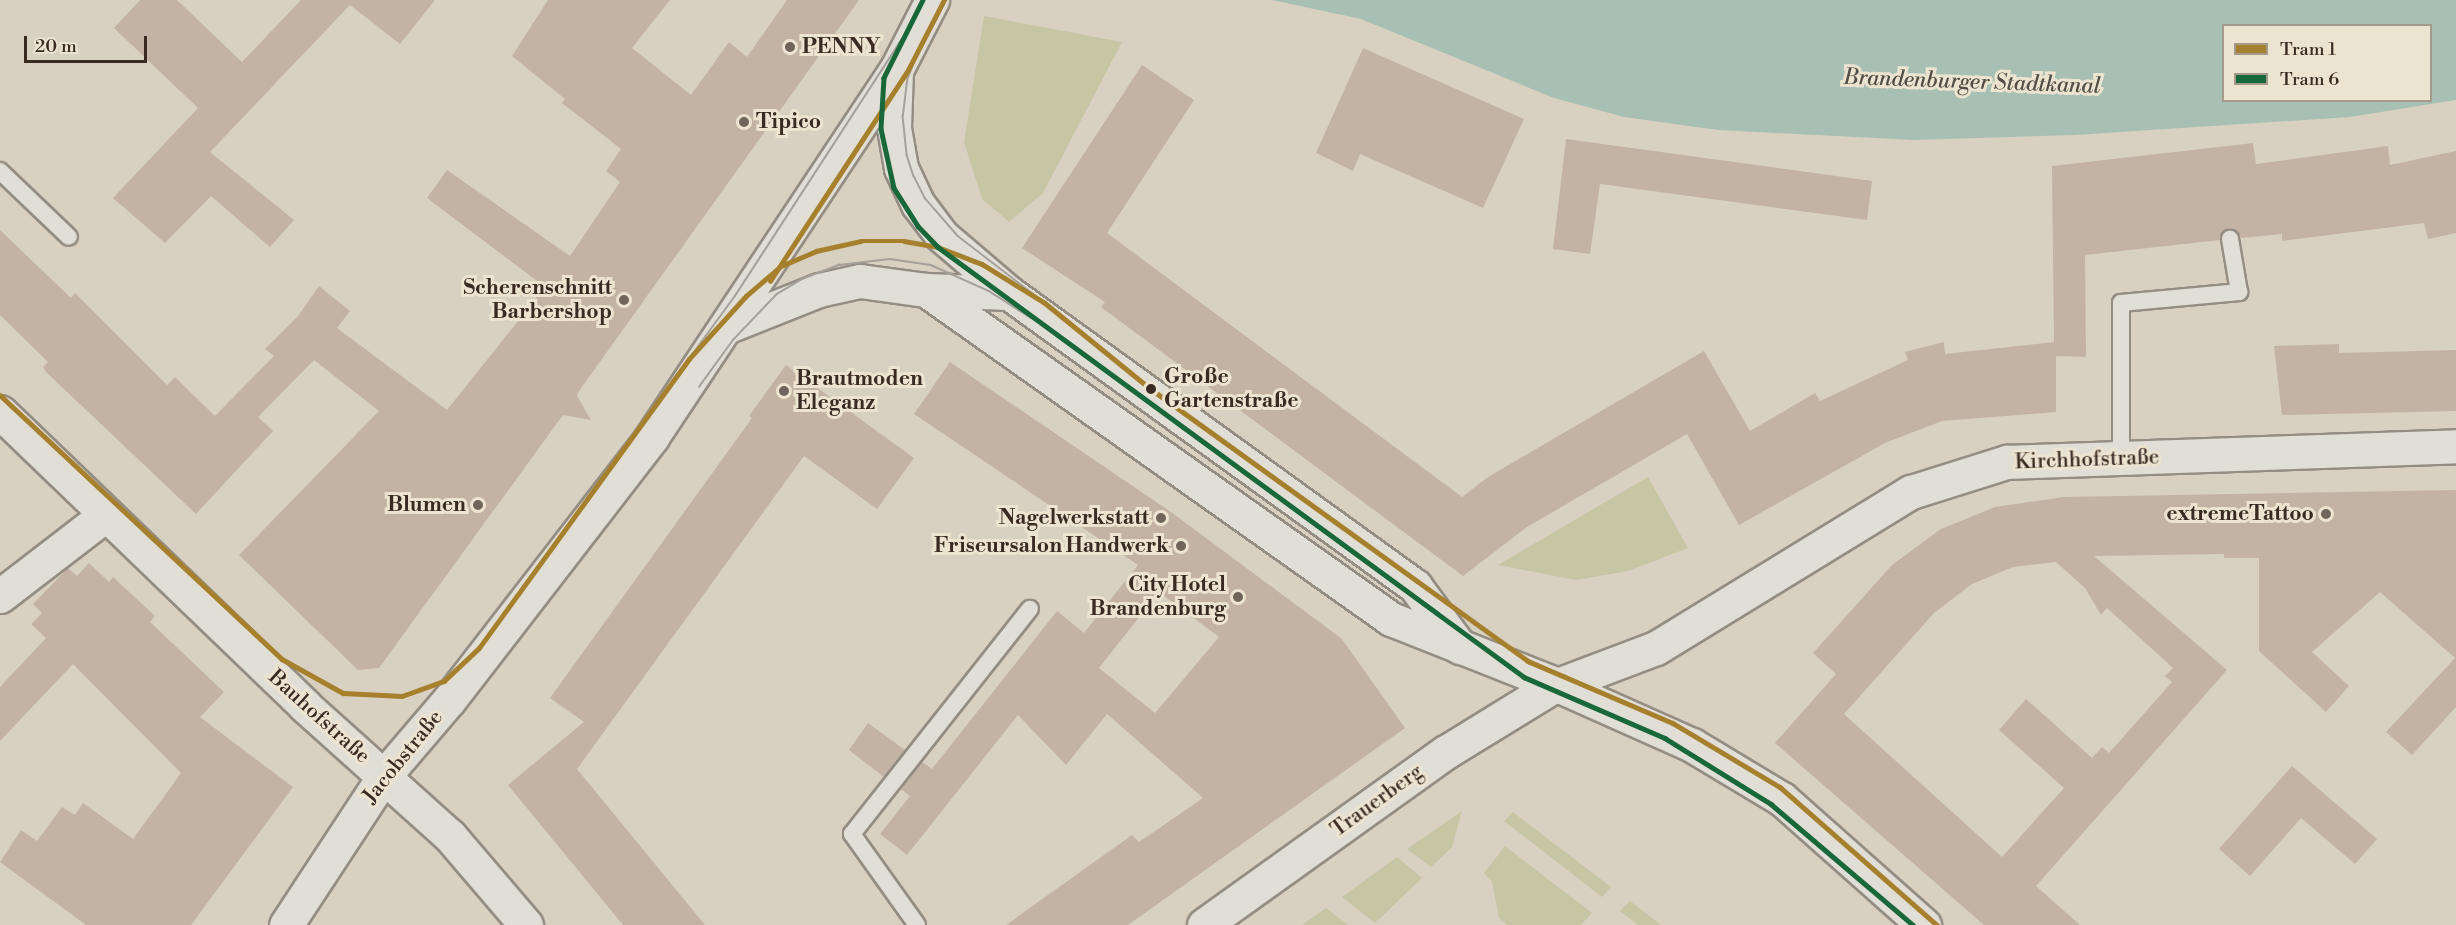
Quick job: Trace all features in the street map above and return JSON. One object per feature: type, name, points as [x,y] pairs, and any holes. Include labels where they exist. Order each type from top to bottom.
[{"type":"street","name":"Jacobstraße","points":[[286,925],[384,776],[449,700],[652,437],[896,69],[932,0]]},
{"type":"street","points":[[896,69],[897,149],[918,204],[941,235],[1009,293],[1415,586],[1460,647]]},
{"type":"street","points":[[726,327],[819,290],[860,281],[926,290],[1009,293]]},
{"type":"street","points":[[926,290],[1392,619],[1556,684],[1692,745],[1782,799],[1924,925]]},
{"type":"street","name":"Bauhofstraße","points":[[0,412],[104,516],[450,836],[526,925]]},
{"type":"street","name":"Kirchhofstraße","points":[[1556,684],[1656,648],[1911,492],[2007,462],[2456,446]]},
{"type":"street","points":[[0,596],[104,516]]},
{"type":"street","name":"Trauerberg","points":[[1204,925],[1446,752],[1556,684]]},
{"type":"lane","points":[[0,171],[69,237]]},
{"type":"lane","points":[[2121,459],[2121,303],[2239,292],[2230,239]]},
{"type":"lane","points":[[917,925],[852,834],[1030,609]]},
{"type":"shaded area","points":[[984,16],[1122,42],[1043,193],[1009,222],[982,199],[964,142]]},
{"type":"shaded area","points":[[1648,477],[1688,548],[1628,571],[1576,580],[1498,565]]},
{"type":"shaded area","points":[[1462,811],[1452,847],[1431,867],[1407,849]]},
{"type":"shaded area","points":[[1513,812],[1611,887],[1602,897],[1504,821]]},
{"type":"shaded area","points":[[1505,846],[1592,913],[1581,925],[1507,925],[1499,918],[1492,882],[1484,873]]},
{"type":"shaded area","points":[[1397,857],[1422,878],[1375,923],[1342,897]]},
{"type":"shaded area","points":[[1630,901],[1661,925],[1638,925],[1620,911]]},
{"type":"shaded area","points":[[1326,908],[1348,925],[1302,925]]},
{"type":"water","name":"Brandenburger Stadtkanal","points":[[1272,0],[2456,0],[2456,100],[2350,117],[2075,135],[1914,140],[1718,130],[1624,117],[1554,98],[1361,19]]},
{"type":"building","points":[[140,0],[177,0],[242,62],[301,0],[435,0],[400,44],[350,5],[210,152],[294,220],[270,247],[211,196],[165,243],[113,198],[198,108],[114,28]]},
{"type":"building","points":[[548,0],[670,0],[632,48],[691,95],[729,42],[747,57],[787,0],[859,0],[579,391],[577,396],[591,420],[563,415],[379,668],[358,670],[239,555],[379,411],[314,360],[258,417],[273,431],[196,514],[46,372],[43,367],[48,362],[0,315],[0,230],[71,298],[75,293],[167,385],[175,377],[215,416],[274,356],[265,349],[298,316],[319,286],[350,311],[337,328],[447,410],[545,287],[427,198],[447,170],[570,256],[620,182],[606,171],[621,149],[562,103],[565,99],[512,56]]},
{"type":"building","points":[[1363,48],[1524,119],[1483,208],[1360,154],[1353,171],[1316,153]]},
{"type":"building","points":[[1142,65],[1194,100],[1107,233],[1462,497],[1488,477],[1704,351],[1750,431],[1815,393],[1820,401],[1908,360],[1905,352],[1944,342],[1945,354],[2054,342],[2052,166],[2253,143],[2256,164],[2388,146],[2390,165],[2456,151],[2456,233],[2428,239],[2424,223],[2282,241],[2282,234],[2241,238],[2238,232],[2229,229],[2223,231],[2220,240],[2085,255],[2086,357],[2056,356],[2056,412],[1942,421],[1885,443],[1739,525],[1687,434],[1527,527],[1463,576],[1101,307],[1105,302],[1022,248]]},
{"type":"building","points":[[1566,139],[1872,181],[1867,220],[1600,184],[1590,254],[1553,249]]},
{"type":"building","points":[[2339,344],[2339,353],[2456,350],[2456,411],[2282,415],[2274,346]]},
{"type":"building","points":[[950,362],[1171,512],[1342,639],[1405,728],[1128,925],[1006,925],[1132,835],[1139,842],[1203,798],[1107,714],[1066,765],[1018,715],[907,855],[880,834],[910,796],[901,789],[922,762],[932,769],[1057,611],[1084,633],[1138,565],[914,414]],"holes":[[[1159,592],[1219,637],[1155,713],[1099,668]]]},
{"type":"building","points":[[786,365],[914,458],[877,509],[804,456],[577,769],[705,925],[623,925],[508,785],[584,722],[550,698],[752,418],[749,416]]},
{"type":"building","points":[[2456,490],[2456,707],[2412,755],[2386,732],[2455,658],[2380,592],[2312,652],[2349,686],[2326,712],[2259,651],[2259,558],[2224,558],[2224,554],[2094,556],[2227,670],[2036,886],[2080,925],[1984,925],[1775,743],[1836,674],[1813,653],[1892,565],[1941,529],[1995,507],[2064,497]],"holes":[[[2056,562],[2085,588],[2101,615],[2107,608],[2173,668],[2165,676],[2172,682],[2109,753],[2102,747],[2092,758],[2026,699],[1999,730],[2064,788],[2002,857],[1844,714],[1934,613],[1972,584],[2013,567]]]},
{"type":"building","points":[[89,563],[109,582],[113,577],[155,616],[150,622],[224,692],[200,717],[293,787],[191,925],[86,925],[0,862],[21,830],[37,841],[62,807],[75,815],[83,803],[133,839],[181,773],[73,664],[0,741],[0,687],[46,638],[31,624],[42,613],[33,604],[68,568],[77,576]]},
{"type":"building","points":[[868,723],[905,750],[884,777],[849,750]]},
{"type":"building","points":[[2292,766],[2377,839],[2355,864],[2301,818],[2250,876],[2219,849]]},
{"type":"tram line","name":"6","points":[[923,0],[884,78],[881,129],[894,188],[918,226],[938,247],[1524,677],[1665,738],[1771,804],[1913,925]]},
{"type":"tram line","name":"1","points":[[770,281],[908,70],[944,0]]},
{"type":"tram line","points":[[689,359],[735,296],[902,39]]},
{"type":"tram line","points":[[920,49],[908,78],[903,116],[907,155],[914,176],[925,198],[958,236],[1045,303]]},
{"type":"tram line","name":"1","points":[[0,395],[282,659],[343,693],[402,696],[444,681],[479,648],[689,359],[746,296],[781,266],[816,251],[861,241],[904,241],[938,247],[982,264],[1045,303],[1151,389],[1528,661],[1673,723],[1780,787],[1937,925]]},
{"type":"tram line","points":[[699,387],[733,340],[777,294],[802,279],[839,265],[890,259],[931,265],[989,291],[1031,318]]},
{"type":"place","name":"PENNY","points":[[790,47]]},
{"type":"place","name":"Tipico","points":[[744,122]]},
{"type":"place","name":"Scherenschnitt Barbershop","points":[[624,300]]},
{"type":"place","name":"Große Gartenstraße","points":[[1151,389]]},
{"type":"place","name":"Brautmoden Eleganz","points":[[784,391]]},
{"type":"place","name":"Blumen","points":[[478,505]]},
{"type":"place","name":"extremeTattoo","points":[[2326,514]]},
{"type":"place","name":"Nagelwerkstatt","points":[[1161,518]]},
{"type":"place","name":"Friseursalon Handwerk","points":[[1181,546]]},
{"type":"place","name":"City Hotel Brandenburg","points":[[1238,597]]}]
